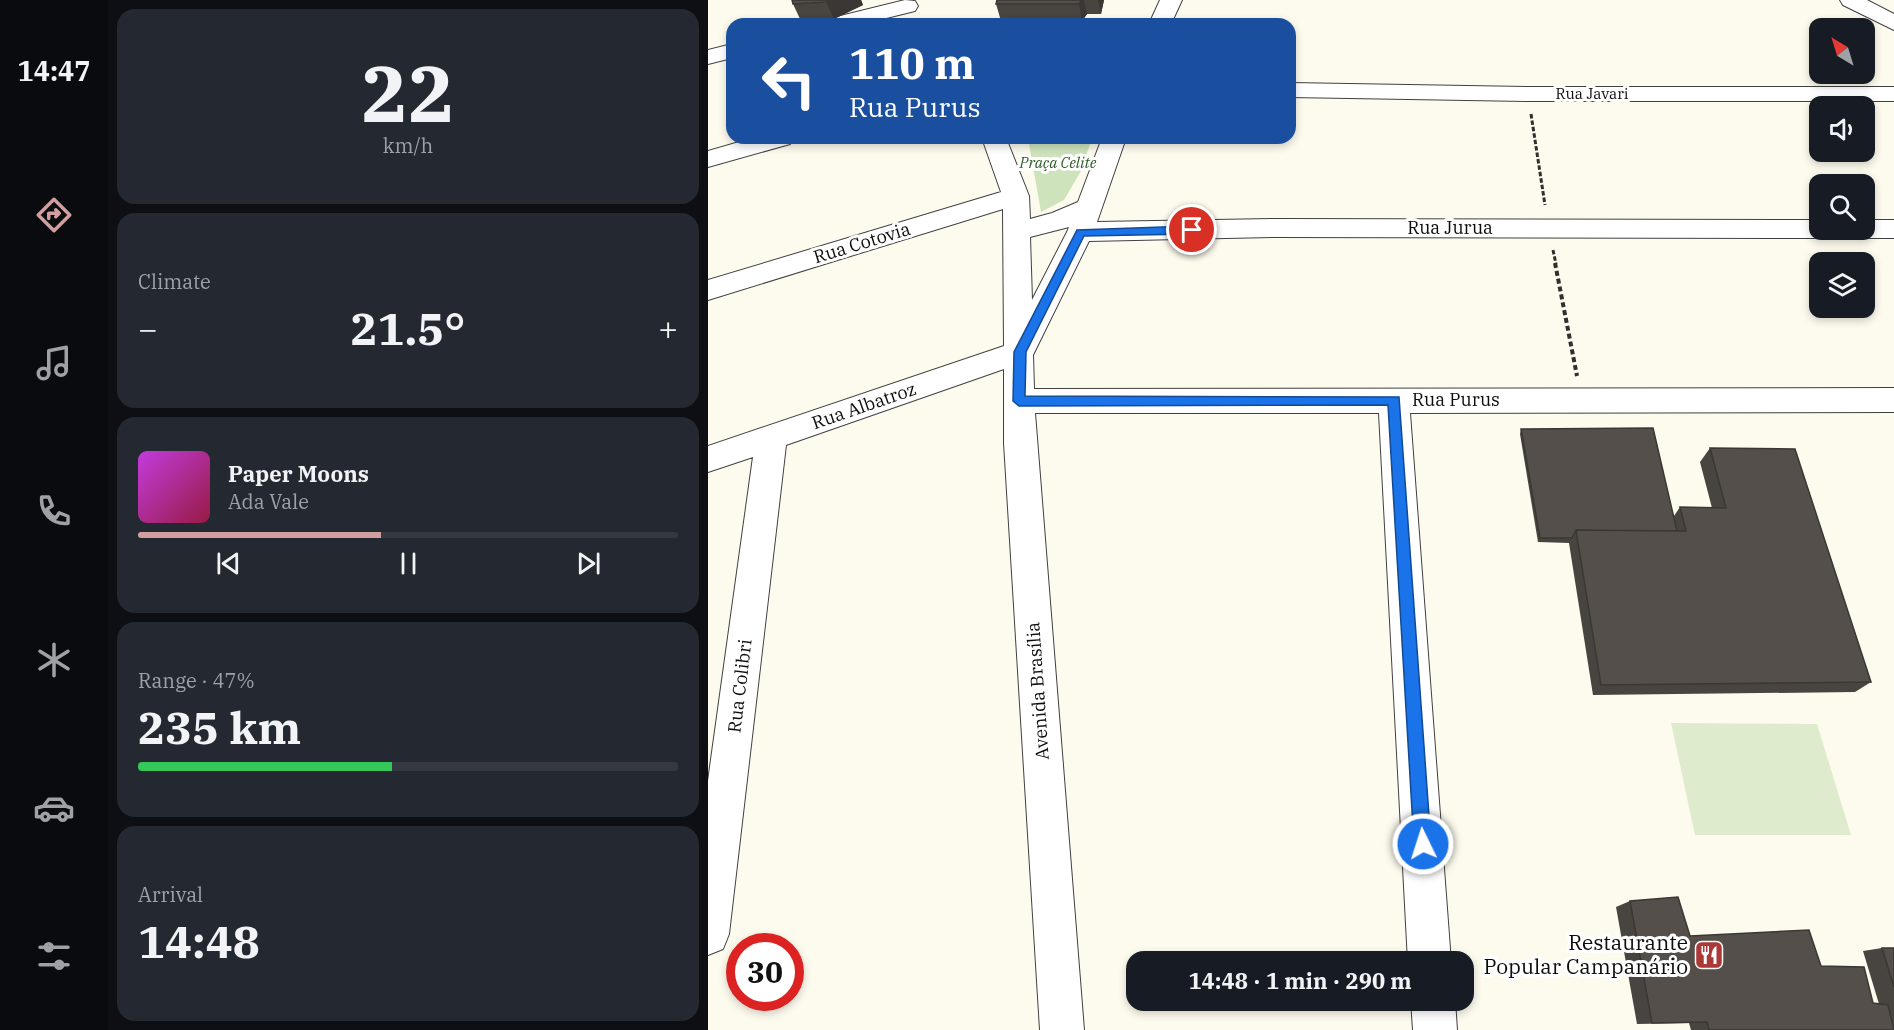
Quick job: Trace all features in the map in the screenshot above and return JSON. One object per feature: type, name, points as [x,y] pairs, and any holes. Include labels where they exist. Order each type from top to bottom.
[{"type":"street","points":[[1163,18],[1171,0]]},
{"type":"street","points":[[1851,0],[1894,23]]},
{"type":"street","points":[[855,18],[903,3],[917,18]]},
{"type":"street","points":[[708,57],[726,52]]},
{"type":"street","name":"Rua Javari","points":[[1296,90],[1528,94],[1894,93]]},
{"type":"street","points":[[708,159],[760,144]]},
{"type":"street","name":"Avenida Brasília","points":[[996,144],[1016,196],[1021,454],[1062,1030]]},
{"type":"street","name":"Avenida Brasília","points":[[1020,352],[1084,220],[1112,144]]},
{"type":"street","name":"Rua Cotovia","points":[[708,290],[1016,196]]},
{"type":"street","points":[[1017,230],[1047,226],[1065,220],[1084,220]]},
{"type":"street","name":"Rua Jurua","points":[[1084,220],[1275,228],[1809,229]]},
{"type":"street","points":[[1875,229],[1894,229]]},
{"type":"street","name":"Rua Albatroz","points":[[708,459],[1020,352]]},
{"type":"street","points":[[1394,400],[1429,951]]},
{"type":"street","name":"Rua Purus","points":[[1019,401],[1894,400]]},
{"type":"street","name":"Rua Colibri","points":[[708,934],[771,438]]},
{"type":"street","points":[[1434,1011],[1435,1030]]},
{"type":"green space","name":"Praça Celite","points":[[1029,144],[1090,144],[1081,171],[1064,200],[1041,212]]},
{"type":"green space","points":[[1671,723],[1817,724],[1851,835],[1695,835]]},
{"type":"building","points":[[792,0],[830,0],[793,4]]},
{"type":"building","points":[[997,0],[1082,0],[1079,4],[996,4]]},
{"type":"building","points":[[1653,428],[1677,531],[1576,530],[1572,538],[1540,538],[1521,429]]},
{"type":"building","points":[[1710,448],[1795,449],[1871,682],[1601,685],[1576,530],[1686,531],[1680,507],[1726,508]]},
{"type":"building","name":"Restaurante Popular Campanário","points":[[1678,897],[1690,936],[1809,930],[1821,966],[1864,967],[1873,1003],[1888,1005],[1894,1030],[1709,1030],[1707,1022],[1652,1023],[1630,901]]},
{"type":"building","points":[[1882,948],[1894,948],[1894,987]]},
{"type":"place","name":"Restaurante Popular Campanário","points":[[1709,955]]},
{"type":"route","points":[[1192,230],[1080,232],[1020,352],[1019,401],[1394,400],[1423,844]]}]
